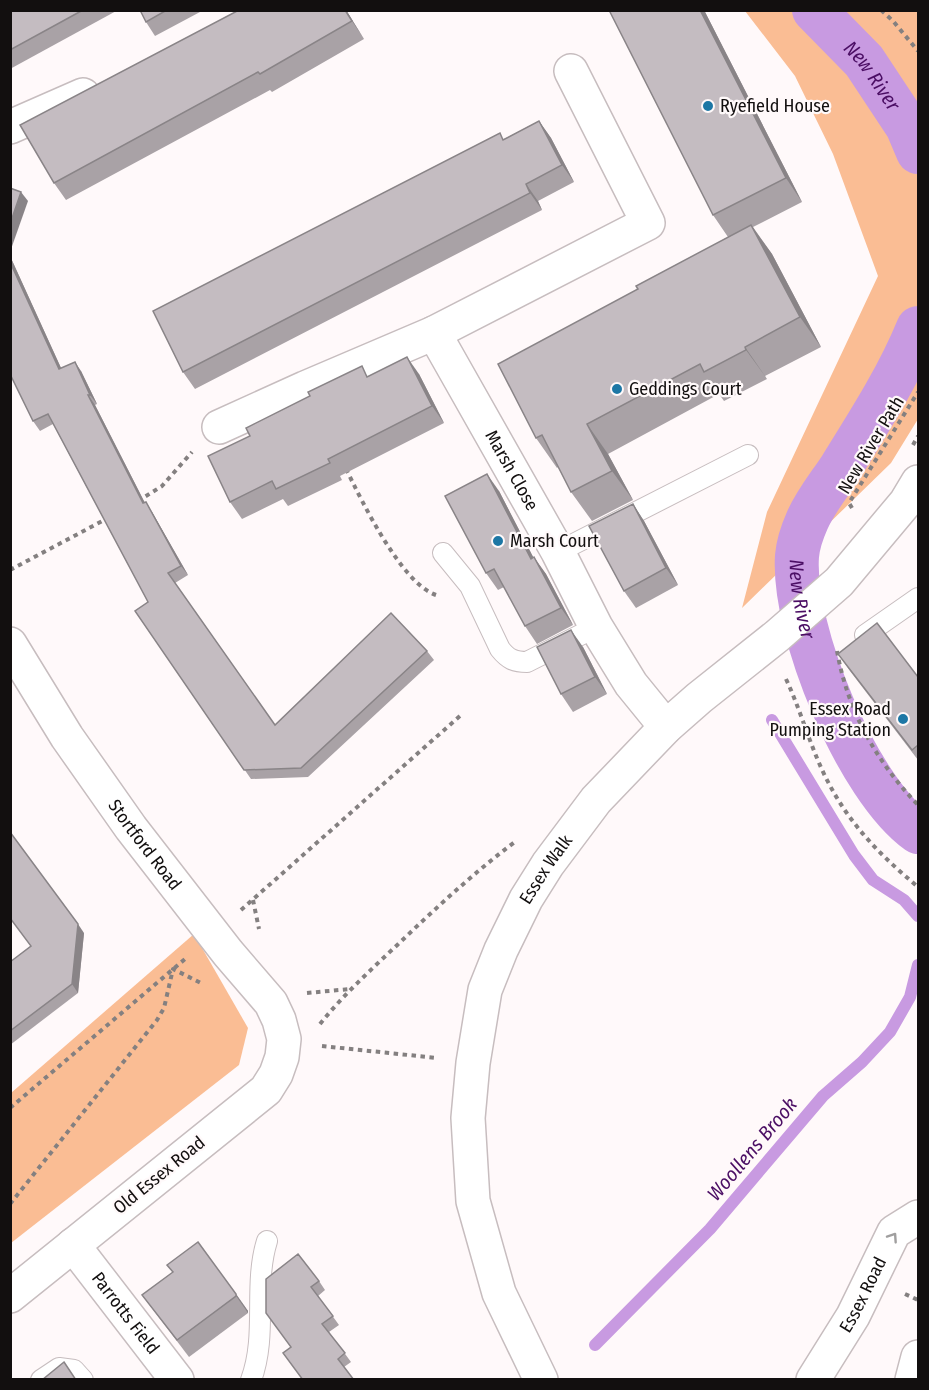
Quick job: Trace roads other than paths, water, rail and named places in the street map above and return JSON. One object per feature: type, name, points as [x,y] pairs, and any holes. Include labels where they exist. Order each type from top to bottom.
[{"type":"street","points":[[209,435],[305,388],[434,333],[648,223],[571,71]]},
{"type":"street","points":[[10,127],[68,103],[109,81]]},
{"type":"street","name":"Marsh Close","points":[[434,333],[558,552],[596,627],[631,684],[666,727]]},
{"type":"street","name":"Essex Walk","points":[[542,1380],[499,1293],[473,1201],[468,1118],[485,990],[501,950],[526,899],[548,864],[596,800],[666,727],[839,582],[914,500]]},
{"type":"street","name":"Stortford Road","points":[[10,644],[67,737],[131,828],[185,899],[271,1003],[279,1020],[295,1042]]},
{"type":"street","name":"Old Essex Road","points":[[10,1296],[266,1090],[276,1074],[282,1057],[295,1042]]},
{"type":"street","name":"Essex Road","points":[[813,1380],[853,1316],[894,1232],[918,1217]]},
{"type":"street","name":"Parrotts Field","points":[[73,1245],[177,1380]]},
{"type":"street","points":[[912,1380],[918,1357]]},
{"type":"lane","points":[[558,552],[748,455]]},
{"type":"lane","points":[[443,553],[474,594],[500,649],[507,657],[517,662],[527,662],[596,627]]},
{"type":"lane","points":[[865,635],[918,598]]},
{"type":"lane","points":[[251,1380],[259,1347],[260,1280],[262,1258],[267,1240]]},
{"type":"lane","points":[[41,1380],[59,1368],[74,1370],[83,1380]]},
{"type":"waterway","name":"New River","points":[[814,10],[864,61],[907,126],[918,152]]},
{"type":"waterway","name":"New River","points":[[918,328],[882,399],[810,514],[797,556],[798,588],[805,625],[833,706],[873,781],[895,811],[918,832]]},
{"type":"waterway","name":"Woollens Brook","points":[[772,720],[854,855],[873,880],[904,900],[918,916]]},
{"type":"waterway","name":"Woollens Brook","points":[[595,1345],[710,1229],[823,1096],[862,1062],[890,1032],[910,997],[918,965]]},
{"type":"place","name":"Ryefield House","points":[[708,106]]},
{"type":"place","name":"Geddings Court","points":[[617,389]]},
{"type":"place","name":"Marsh Court","points":[[498,541]]},
{"type":"place","name":"Essex Road Pumping Station","points":[[903,719]]}]
